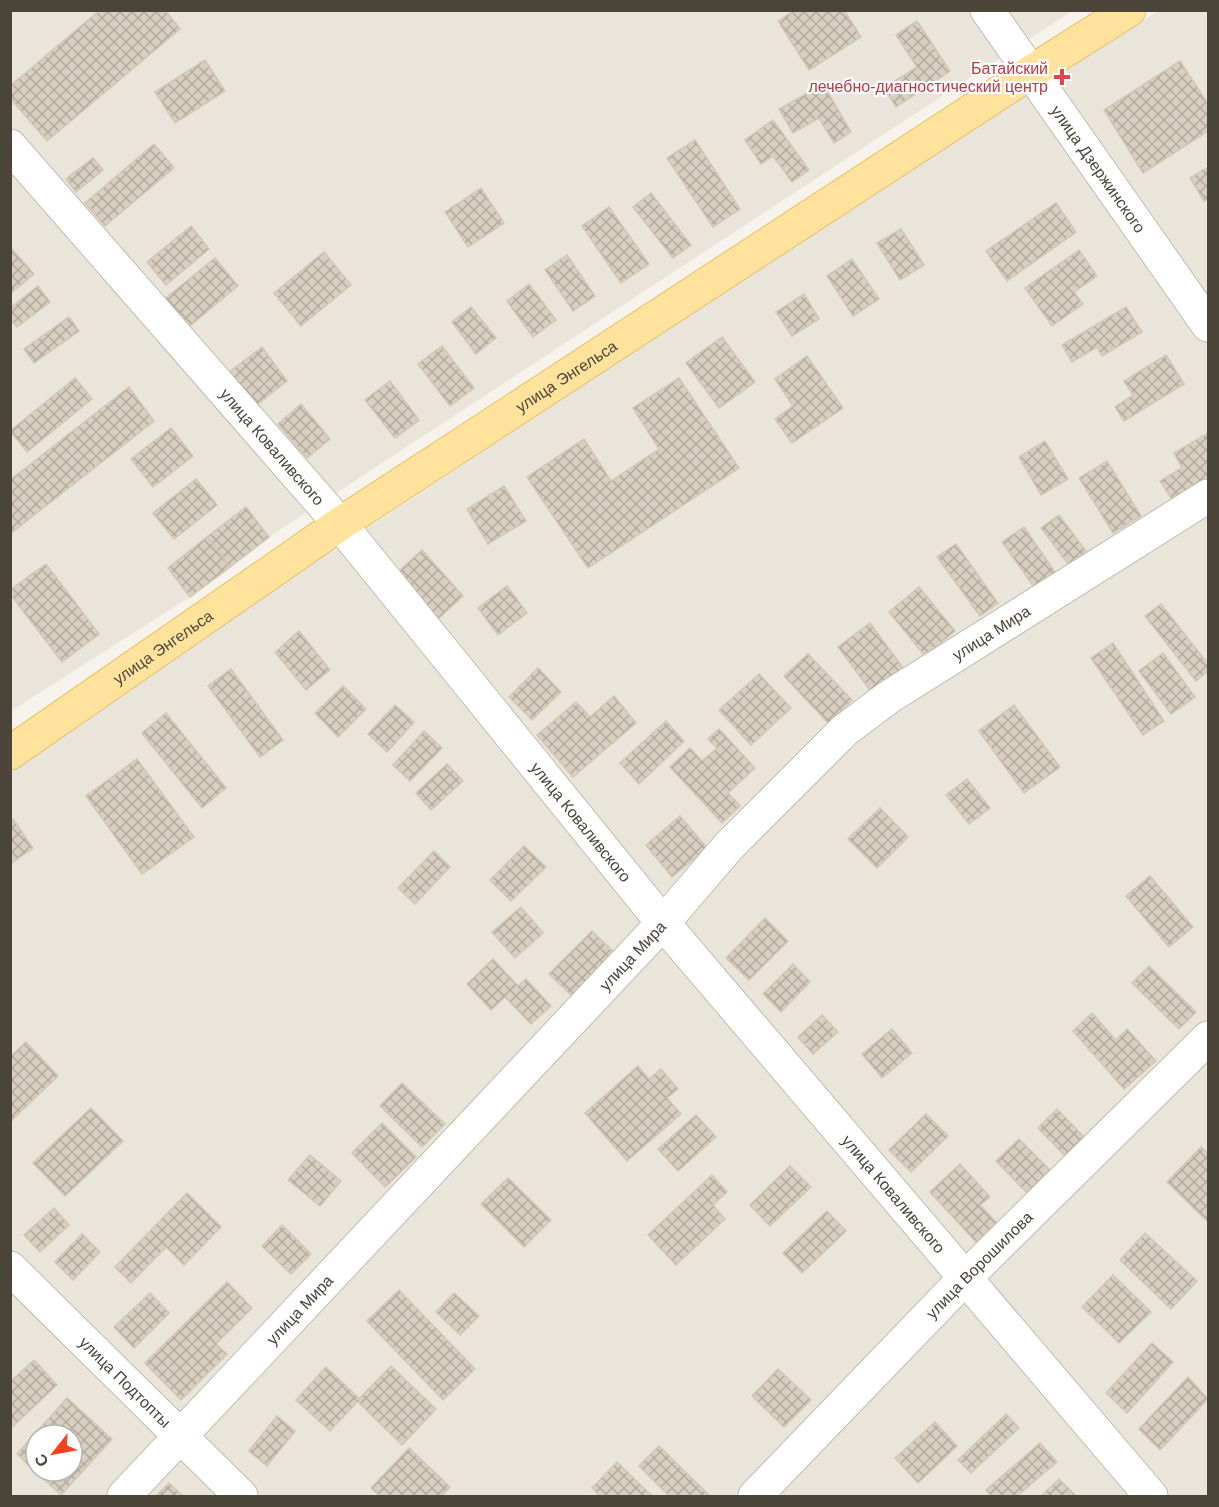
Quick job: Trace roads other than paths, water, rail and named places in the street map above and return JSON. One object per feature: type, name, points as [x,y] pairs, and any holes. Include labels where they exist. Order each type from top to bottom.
[{"type":"main road","name":"улица Энгельса","points":[[10,753],[340,524],[1129,10]]},
{"type":"street","name":"улица Дзержинского","points":[[987,10],[1209,325]]},
{"type":"street","name":"улица Коваливского","points":[[10,146],[340,524],[663,923],[1151,1497]]},
{"type":"street","name":"улица Мира","points":[[124,1497],[663,923],[728,847],[845,730],[889,697],[1209,496]]},
{"type":"street","name":"улица Ворошилова","points":[[755,1497],[966,1277],[1209,1038]]},
{"type":"street","name":"улица Подтопты","points":[[10,1268],[241,1497]]},
{"type":"place","name":"Батайский лечебно-диагностический центр","points":[[1062,77]]}]
